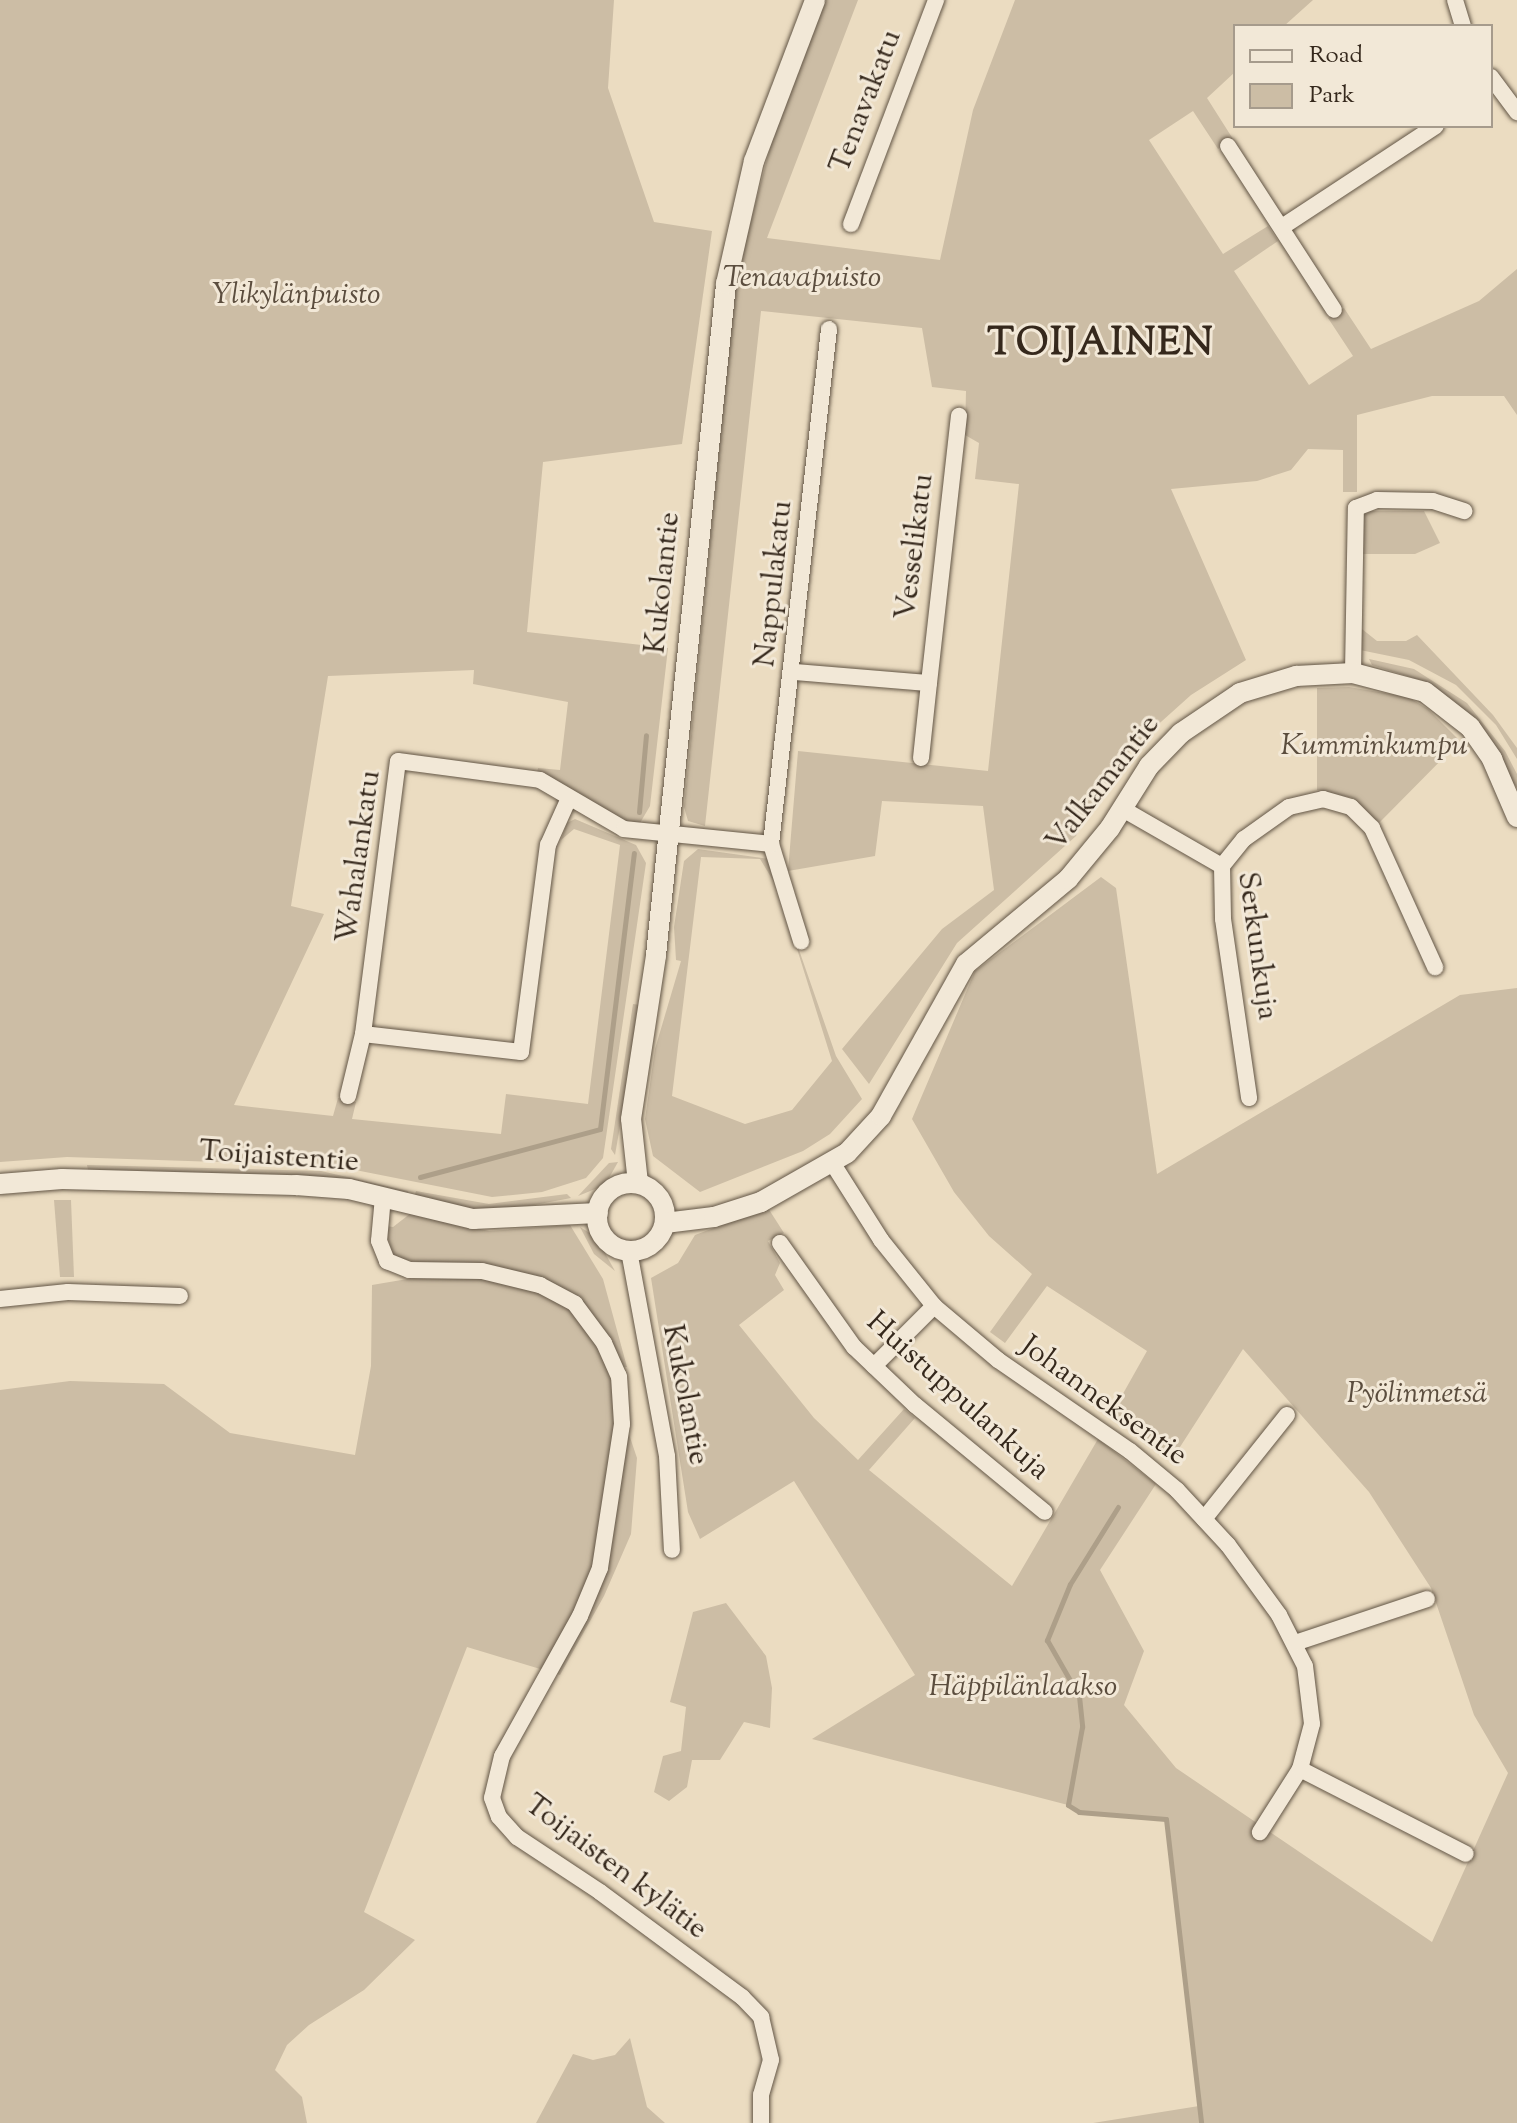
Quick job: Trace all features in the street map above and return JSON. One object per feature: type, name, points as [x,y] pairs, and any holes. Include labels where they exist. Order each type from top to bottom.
[{"type":"street","name":"Kukolantie","points":[[638,1183],[631,1119],[669,834],[726,284],[754,161],[815,0]]},
{"type":"street","name":"Tenavakatu","points":[[851,224],[936,0]]},
{"type":"street","points":[[1455,0],[1462,24]]},
{"type":"street","points":[[1493,84],[1517,112]]},
{"type":"street","points":[[1282,227],[1433,128]]},
{"type":"street","points":[[1228,146],[1334,310]]},
{"type":"street","name":"Nappulakatu","points":[[801,941],[771,844],[794,672],[829,329]]},
{"type":"street","name":"Vesselikatu","points":[[921,758],[959,416]]},
{"type":"street","points":[[1353,673],[1356,508],[1377,500],[1433,501],[1464,511]]},
{"type":"street","points":[[794,672],[929,683]]},
{"type":"street","name":"Valkamantie","points":[[665,1223],[736,1212],[833,1164],[881,1116],[966,964],[1068,879],[1149,766],[1217,706],[1267,682],[1353,673],[1410,686],[1457,715],[1492,759],[1516,809]]},
{"type":"street","name":"Wahalankatu","points":[[348,1096],[363,1034],[398,761],[540,780],[611,824],[669,834]]},
{"type":"street","points":[[363,1034],[521,1052],[548,845],[569,798]]},
{"type":"street","points":[[1222,866],[1244,839],[1289,807],[1323,799],[1351,807],[1372,828],[1435,967]]},
{"type":"street","name":"Serkunkuja","points":[[1121,808],[1222,866],[1223,919],[1249,1098]]},
{"type":"street","points":[[669,834],[771,844]]},
{"type":"street","name":"Johanneksentie","points":[[833,1164],[881,1240],[934,1306],[998,1360],[1130,1451],[1204,1519],[1259,1585],[1295,1643],[1312,1707],[1300,1769],[1260,1832]]},
{"type":"street","name":"Toijaistentie","points":[[0,1184],[72,1179],[296,1185],[383,1197],[473,1219],[598,1213]]},
{"type":"street","points":[[638,1183],[659,1198],[665,1223],[652,1244],[629,1251],[605,1239],[598,1213],[615,1187],[638,1183]]},
{"type":"street","name":"Toijaisten kylätie","points":[[383,1197],[379,1241],[387,1261],[409,1270],[482,1271],[540,1285],[575,1304],[604,1343],[619,1376],[622,1424],[600,1568],[580,1616],[502,1756],[492,1798],[499,1817],[517,1837],[623,1909],[742,1997],[761,2017],[771,2060],[761,2095],[761,2123]]},
{"type":"street","name":"Huistuppulankuja","points":[[780,1243],[831,1320],[874,1366],[1045,1512]]},
{"type":"street","name":"Kukolantie","points":[[629,1251],[667,1456],[672,1550]]},
{"type":"street","points":[[0,1299],[68,1292],[180,1296]]},
{"type":"street","points":[[874,1366],[934,1306]]},
{"type":"street","points":[[1204,1519],[1287,1415]]},
{"type":"street","points":[[1295,1643],[1427,1599]]},
{"type":"street","points":[[1300,1769],[1466,1854]]},
{"type":"green space","name":"Ylikylänpuisto","points":[[0,0],[614,0],[608,88],[654,222],[712,231],[682,444],[543,462],[527,632],[668,648],[650,806],[640,823],[618,820],[537,773],[538,768],[560,770],[568,702],[473,684],[474,670],[328,676],[291,906],[324,914],[234,1105],[333,1116],[338,1098],[356,1102],[352,1119],[501,1134],[506,1094],[588,1104],[620,845],[574,829],[561,840],[567,823],[575,819],[636,845],[646,863],[603,1158],[586,1178],[542,1192],[492,1197],[335,1166],[67,1157],[0,1162]]},
{"type":"green space","name":"Tenavapuisto","points":[[823,0],[858,0],[767,238],[940,260],[973,110],[1015,0],[1313,0],[1286,24],[1233,24],[1233,74],[1207,98],[1233,139],[1218,149],[1193,111],[1149,140],[1223,254],[1268,226],[1278,241],[1234,271],[1309,385],[1353,356],[1328,318],[1344,308],[1371,349],[1479,301],[1517,269],[1517,415],[1504,396],[1432,396],[1357,415],[1357,492],[1343,492],[1343,450],[1308,449],[1291,470],[1257,481],[1171,489],[1246,660],[1191,695],[1152,730],[1118,764],[1076,836],[957,943],[869,1084],[842,1049],[942,929],[994,890],[983,806],[882,801],[875,856],[788,871],[798,751],[988,771],[1019,484],[975,479],[979,443],[965,435],[966,391],[932,387],[922,328],[761,311],[705,826],[688,821],[684,807],[736,278],[777,121]]},
{"type":"green space","points":[[1370,511],[1424,511],[1440,543],[1415,554],[1362,554],[1363,516]]},
{"type":"green space","points":[[1362,629],[1377,641],[1406,641],[1417,635],[1493,715],[1517,748],[1517,759],[1496,725],[1456,685],[1409,660],[1360,650]]},
{"type":"green space","points":[[1369,659],[1414,669],[1467,703],[1505,751],[1517,774],[1517,788],[1454,701],[1423,681],[1372,665]]},
{"type":"green space","name":"Kumminkumpu","points":[[1349,687],[1408,697],[1428,709],[1460,741],[1379,823],[1353,798],[1317,790],[1317,688]]},
{"type":"green space","points":[[698,849],[769,859],[777,887],[760,859],[701,857],[672,1096],[745,1124],[792,1110],[832,1061],[783,904],[836,1056],[862,1099],[830,1134],[803,1151],[700,1192],[653,1156],[645,1119],[655,1049],[681,961],[676,960],[674,927],[684,861]]},
{"type":"green space","points":[[1101,877],[1116,888],[1157,1174],[1460,995],[1517,988],[1517,2123],[1093,2123],[1199,2106],[1166,1819],[1079,1812],[1068,1805],[812,1739],[915,1675],[794,1481],[700,1539],[688,1512],[651,1278],[678,1263],[695,1235],[768,1208],[784,1233],[768,1241],[780,1263],[775,1275],[784,1290],[739,1325],[814,1418],[858,1460],[904,1409],[915,1418],[869,1470],[1012,1586],[1098,1439],[1156,1484],[1100,1570],[1144,1651],[1124,1705],[1176,1768],[1432,1942],[1508,1773],[1474,1715],[1431,1588],[1369,1492],[1243,1349],[1171,1461],[1111,1415],[1147,1351],[1047,1286],[1005,1343],[990,1332],[1032,1274],[989,1236],[954,1192],[912,1119],[975,971]]},
{"type":"green space","points":[[633,1004],[640,1005],[640,1012],[615,1155],[611,1149]]},
{"type":"green space","points":[[618,1162],[605,1185],[578,1196],[609,1163]]},
{"type":"green space","points":[[87,1165],[321,1171],[408,1191],[407,1196],[88,1170]]},
{"type":"green space","points":[[416,1191],[489,1204],[567,1194],[571,1198],[518,1208],[468,1209],[414,1198]]},
{"type":"green space","points":[[54,1200],[71,1200],[74,1277],[60,1277]]},
{"type":"green space","points":[[411,1213],[489,1231],[570,1225],[603,1279],[627,1367],[618,1368],[566,1293],[398,1258],[392,1253],[385,1226],[393,1227]]},
{"type":"green space","points":[[580,1227],[596,1237],[615,1271],[594,1254]]},
{"type":"green space","points":[[431,1275],[479,1277],[532,1291],[556,1299],[584,1322],[606,1366],[637,1458],[631,1534],[604,1596],[560,1675],[467,1647],[364,1912],[415,1940],[364,1990],[309,2025],[287,2045],[275,2070],[302,2097],[307,2123],[0,2123],[0,1390],[70,1381],[164,1384],[230,1433],[355,1455],[371,1366],[372,1285]]},
{"type":"green space","points":[[726,1603],[766,1656],[772,1688],[770,1728],[744,1722],[720,1760],[692,1760],[687,1787],[669,1801],[654,1792],[663,1756],[681,1751],[686,1707],[670,1702],[693,1612]]},
{"type":"green space","points":[[630,2038],[647,2107],[665,2123],[536,2123],[573,2054],[593,2060],[615,2055]]},
{"type":"waterway","points":[[639,812],[646,735]]},
{"type":"waterway","points":[[420,1177],[600,1129],[634,853]]},
{"type":"waterway","points":[[1118,1507],[1070,1584],[1047,1640],[1079,1696],[1082,1727],[1068,1805],[1079,1812],[1166,1819],[1201,2123]]},
{"type":"district","name":"TOIJAINEN","points":[[1101,346]]},
{"type":"park label","name":"Pyölinmetsä","points":[[1417,1395]]},
{"type":"park label","name":"Häppilänlaakso","points":[[1023,1688]]}]
